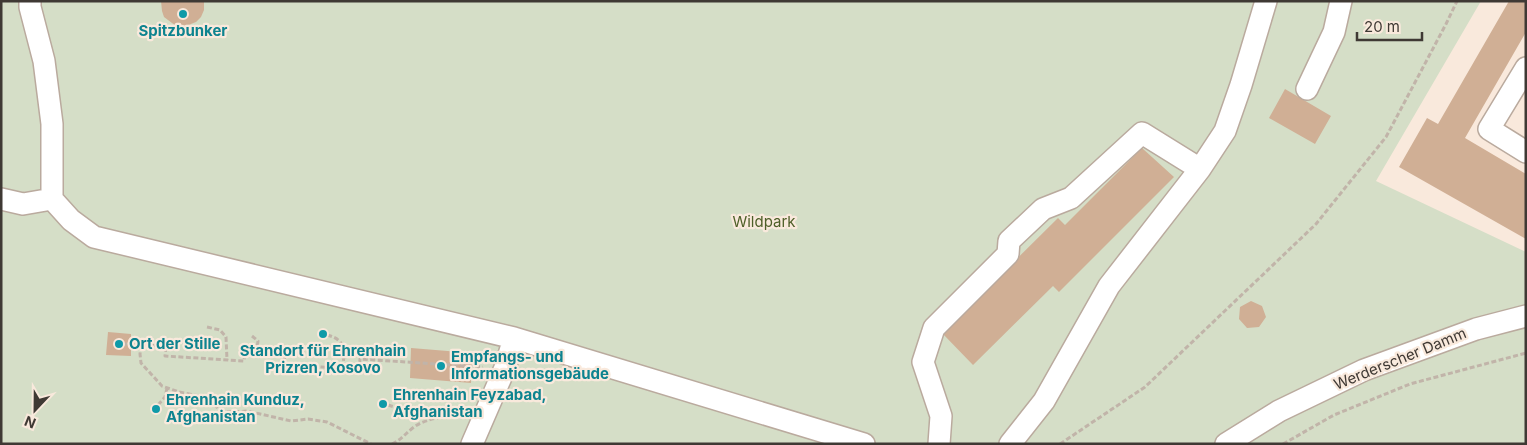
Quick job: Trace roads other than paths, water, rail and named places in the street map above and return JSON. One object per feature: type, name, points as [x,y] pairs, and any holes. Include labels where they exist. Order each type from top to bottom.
[{"type":"street","points":[[1010,444],[1044,401],[1109,286],[1200,169],[1224,131],[1241,85],[1266,1]]},
{"type":"street","points":[[1307,89],[1334,32],[1341,1]]},
{"type":"street","points":[[33,3],[44,61],[52,124],[52,199],[71,220],[94,237],[514,338],[864,444]]},
{"type":"street","points":[[1526,68],[1489,129],[1526,152]]},
{"type":"street","points":[[939,444],[941,416],[923,362],[934,328],[1008,254],[1009,241],[1043,209],[1071,198],[1142,133],[1200,169]]},
{"type":"street","points":[[1,199],[23,204],[52,199]]},
{"type":"street","name":"Werderscher Damm","points":[[1226,444],[1279,412],[1364,370],[1476,329],[1526,316]]},
{"type":"street","points":[[472,444],[505,368],[514,338]]},
{"type":"place","name":"Spitzbunker","points":[[183,14]]},
{"type":"place","name":"Standort für Ehrenhain Prizren, Kosovo","points":[[323,334]]},
{"type":"place","name":"Ort der Stille","points":[[119,344]]},
{"type":"place","name":"Empfangs- und Informationsgebäude","points":[[441,366]]},
{"type":"place","name":"Ehrenhain Feyzabad, Afghanistan","points":[[383,404]]},
{"type":"place","name":"Ehrenhain Kunduz, Afghanistan","points":[[156,409]]},
{"type":"park label","name":"Wildpark","points":[[764,222]]}]
